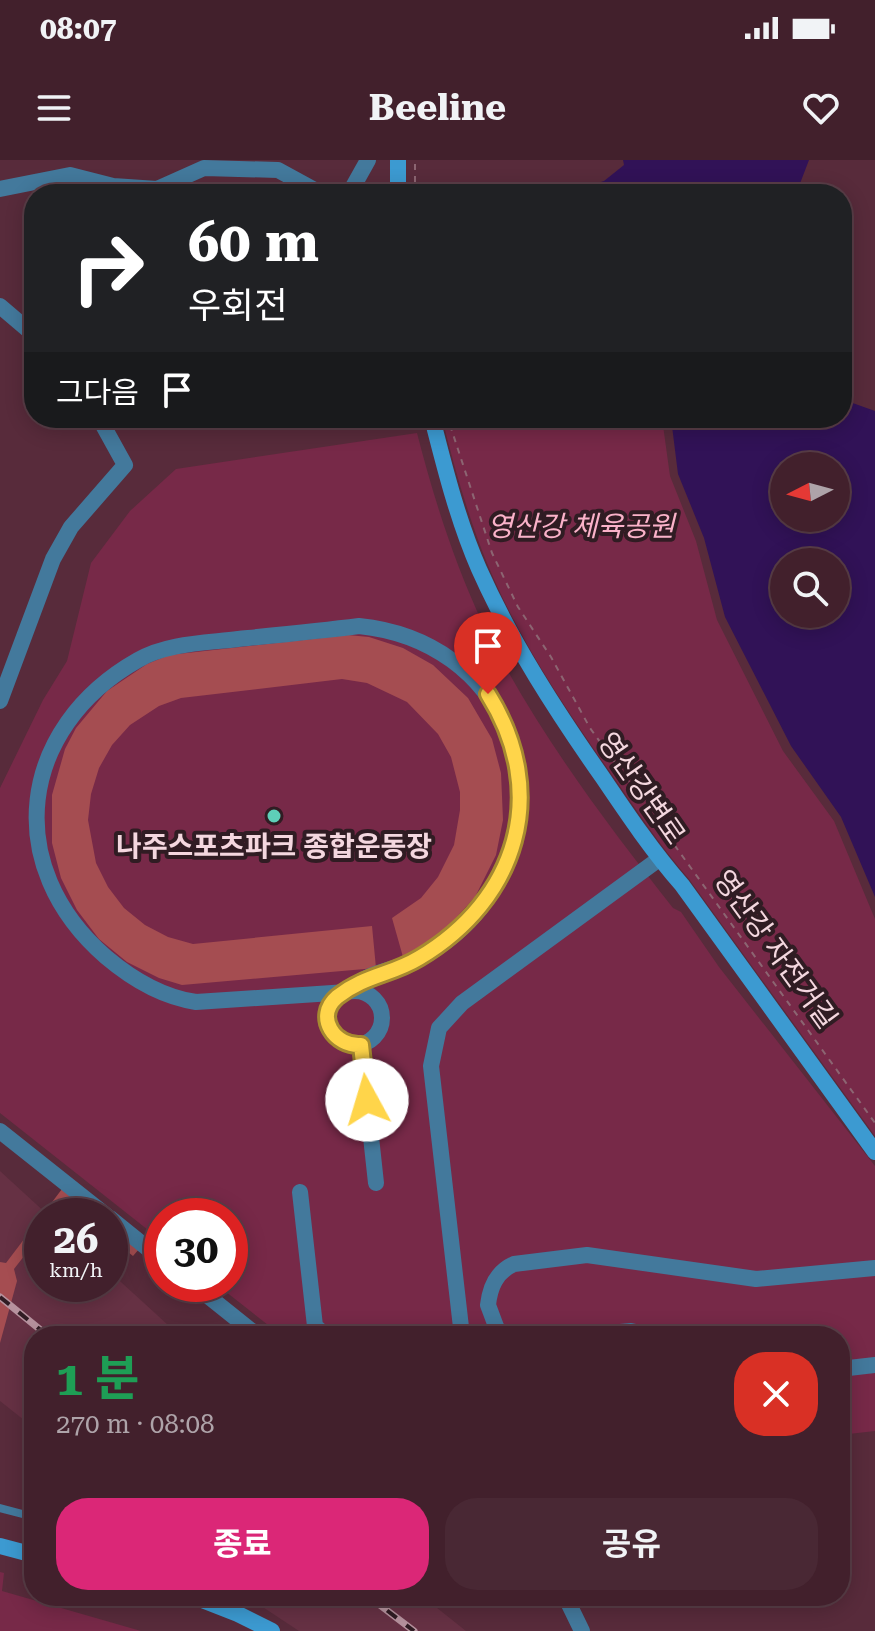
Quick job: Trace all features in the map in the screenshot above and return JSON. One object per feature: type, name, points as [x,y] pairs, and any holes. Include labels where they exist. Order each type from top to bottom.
[{"type":"street","points":[[355,184],[368,160]]},
{"type":"street","points":[[398,160],[398,184]]},
{"type":"street","points":[[168,184],[204,168],[278,170],[304,184]]},
{"type":"street","points":[[25,184],[70,175],[105,184]]},
{"type":"street","points":[[0,189],[24,184]]},
{"type":"street","points":[[0,306],[24,326]]},
{"type":"street","points":[[0,701],[53,559],[71,527],[125,465],[105,428]]},
{"type":"street","name":"영산강변로","points":[[435,428],[463,524],[498,607],[559,715],[659,859],[682,885],[875,1152]]},
{"type":"street","points":[[347,992],[221,1001],[176,999],[146,986],[117,966],[74,926],[45,876],[37,817],[39,794],[49,753],[61,729],[79,704],[108,679],[141,658],[170,648],[359,626],[397,633],[432,647],[469,673],[488,694],[506,723],[520,779],[520,818],[503,872],[478,911],[449,938],[415,961],[366,978],[347,992],[333,1001],[329,1008],[328,1025],[337,1039],[352,1046],[361,1045],[376,1036],[382,1020],[381,1011],[365,992],[347,992]]},
{"type":"street","points":[[461,1326],[431,1066],[439,1028],[462,1003],[659,859]]},
{"type":"street","points":[[361,1045],[376,1183]]},
{"type":"street","points":[[0,1131],[84,1198]]},
{"type":"street","points":[[300,1192],[315,1326]]},
{"type":"street","points":[[128,1233],[144,1246]]},
{"type":"street","points":[[496,1326],[488,1305],[497,1277],[504,1268],[514,1264],[587,1255],[756,1279],[875,1268]]},
{"type":"street","points":[[216,1302],[246,1326]]},
{"type":"street","points":[[850,1368],[875,1365]]},
{"type":"street","points":[[0,1546],[24,1552]]},
{"type":"street","points":[[215,1606],[272,1631]]},
{"type":"street","points":[[570,1606],[582,1631]]},
{"type":"lane","points":[[0,1508],[24,1514]]},
{"type":"path","points":[[415,160],[415,184]]},
{"type":"path","name":"영산강 자전거길","points":[[451,428],[465,479],[492,553],[518,607],[551,657],[590,728],[875,1123]]},
{"type":"shaded area","points":[[623,160],[809,160],[800,184],[594,184],[604,181],[624,165]]},
{"type":"shaded area","points":[[852,403],[875,411],[875,897],[841,817],[791,746],[725,617],[704,538],[678,474],[672,428],[852,428]]},
{"type":"shaded area","points":[[0,1171],[29,1198],[24,1198],[24,1302],[128,1302],[128,1288],[169,1326],[24,1326],[24,1420],[0,1401]]},
{"type":"shaded area","points":[[261,1606],[435,1606],[466,1631],[299,1631]]},
{"type":"green space","name":"영산강 체육공원","points":[[445,428],[663,428],[670,476],[696,541],[717,620],[783,751],[834,821],[875,919],[875,1136],[648,827],[543,671],[499,591],[462,491]]},
{"type":"green space","points":[[417,433],[430,482],[463,577],[483,624],[524,699],[570,771],[621,840],[673,908],[681,912],[719,967],[875,1166],[875,1431],[850,1434],[850,1326],[269,1326],[239,1302],[248,1302],[248,1198],[144,1198],[144,1227],[128,1214],[128,1198],[108,1198],[0,1113],[0,788],[43,700],[67,661],[91,563],[130,511],[176,469]]},
{"type":"green space","points":[[0,1572],[4,1573],[2,1591],[24,1597],[24,1606],[54,1606],[141,1631],[0,1631]]},
{"type":"building","points":[[348,635],[369,637],[403,648],[433,665],[468,698],[492,739],[501,773],[503,820],[496,855],[475,897],[443,932],[403,957],[392,918],[421,898],[438,877],[454,845],[460,810],[460,792],[451,757],[438,734],[407,702],[367,683],[342,679],[181,698],[159,706],[130,725],[112,745],[99,768],[91,794],[88,820],[96,863],[108,887],[124,908],[145,925],[168,937],[193,944],[372,926],[376,968],[182,985],[159,978],[127,962],[99,939],[77,910],[61,878],[52,843],[52,795],[65,749],[76,728],[107,691],[147,664],[169,655]]},
{"type":"building","points":[[62,1189],[74,1198],[55,1198]]},
{"type":"building","points":[[24,1239],[24,1256],[14,1269],[17,1281],[0,1343],[0,1262],[6,1263]]},
{"type":"building","points":[[128,1240],[139,1249],[133,1256],[128,1252]]},
{"type":"railway","points":[[0,1297],[36,1326]]},
{"type":"railway","points":[[381,1606],[414,1631]]},
{"type":"place","name":"나주스포츠파크 종합운동장","points":[[274,816]]},
{"type":"route","points":[[367,1100],[361,1045],[344,1044],[328,1025],[327,1017],[333,1001],[353,985],[415,961],[449,938],[478,911],[503,872],[512,850],[520,818],[520,779],[515,749],[506,723],[488,694]]}]
